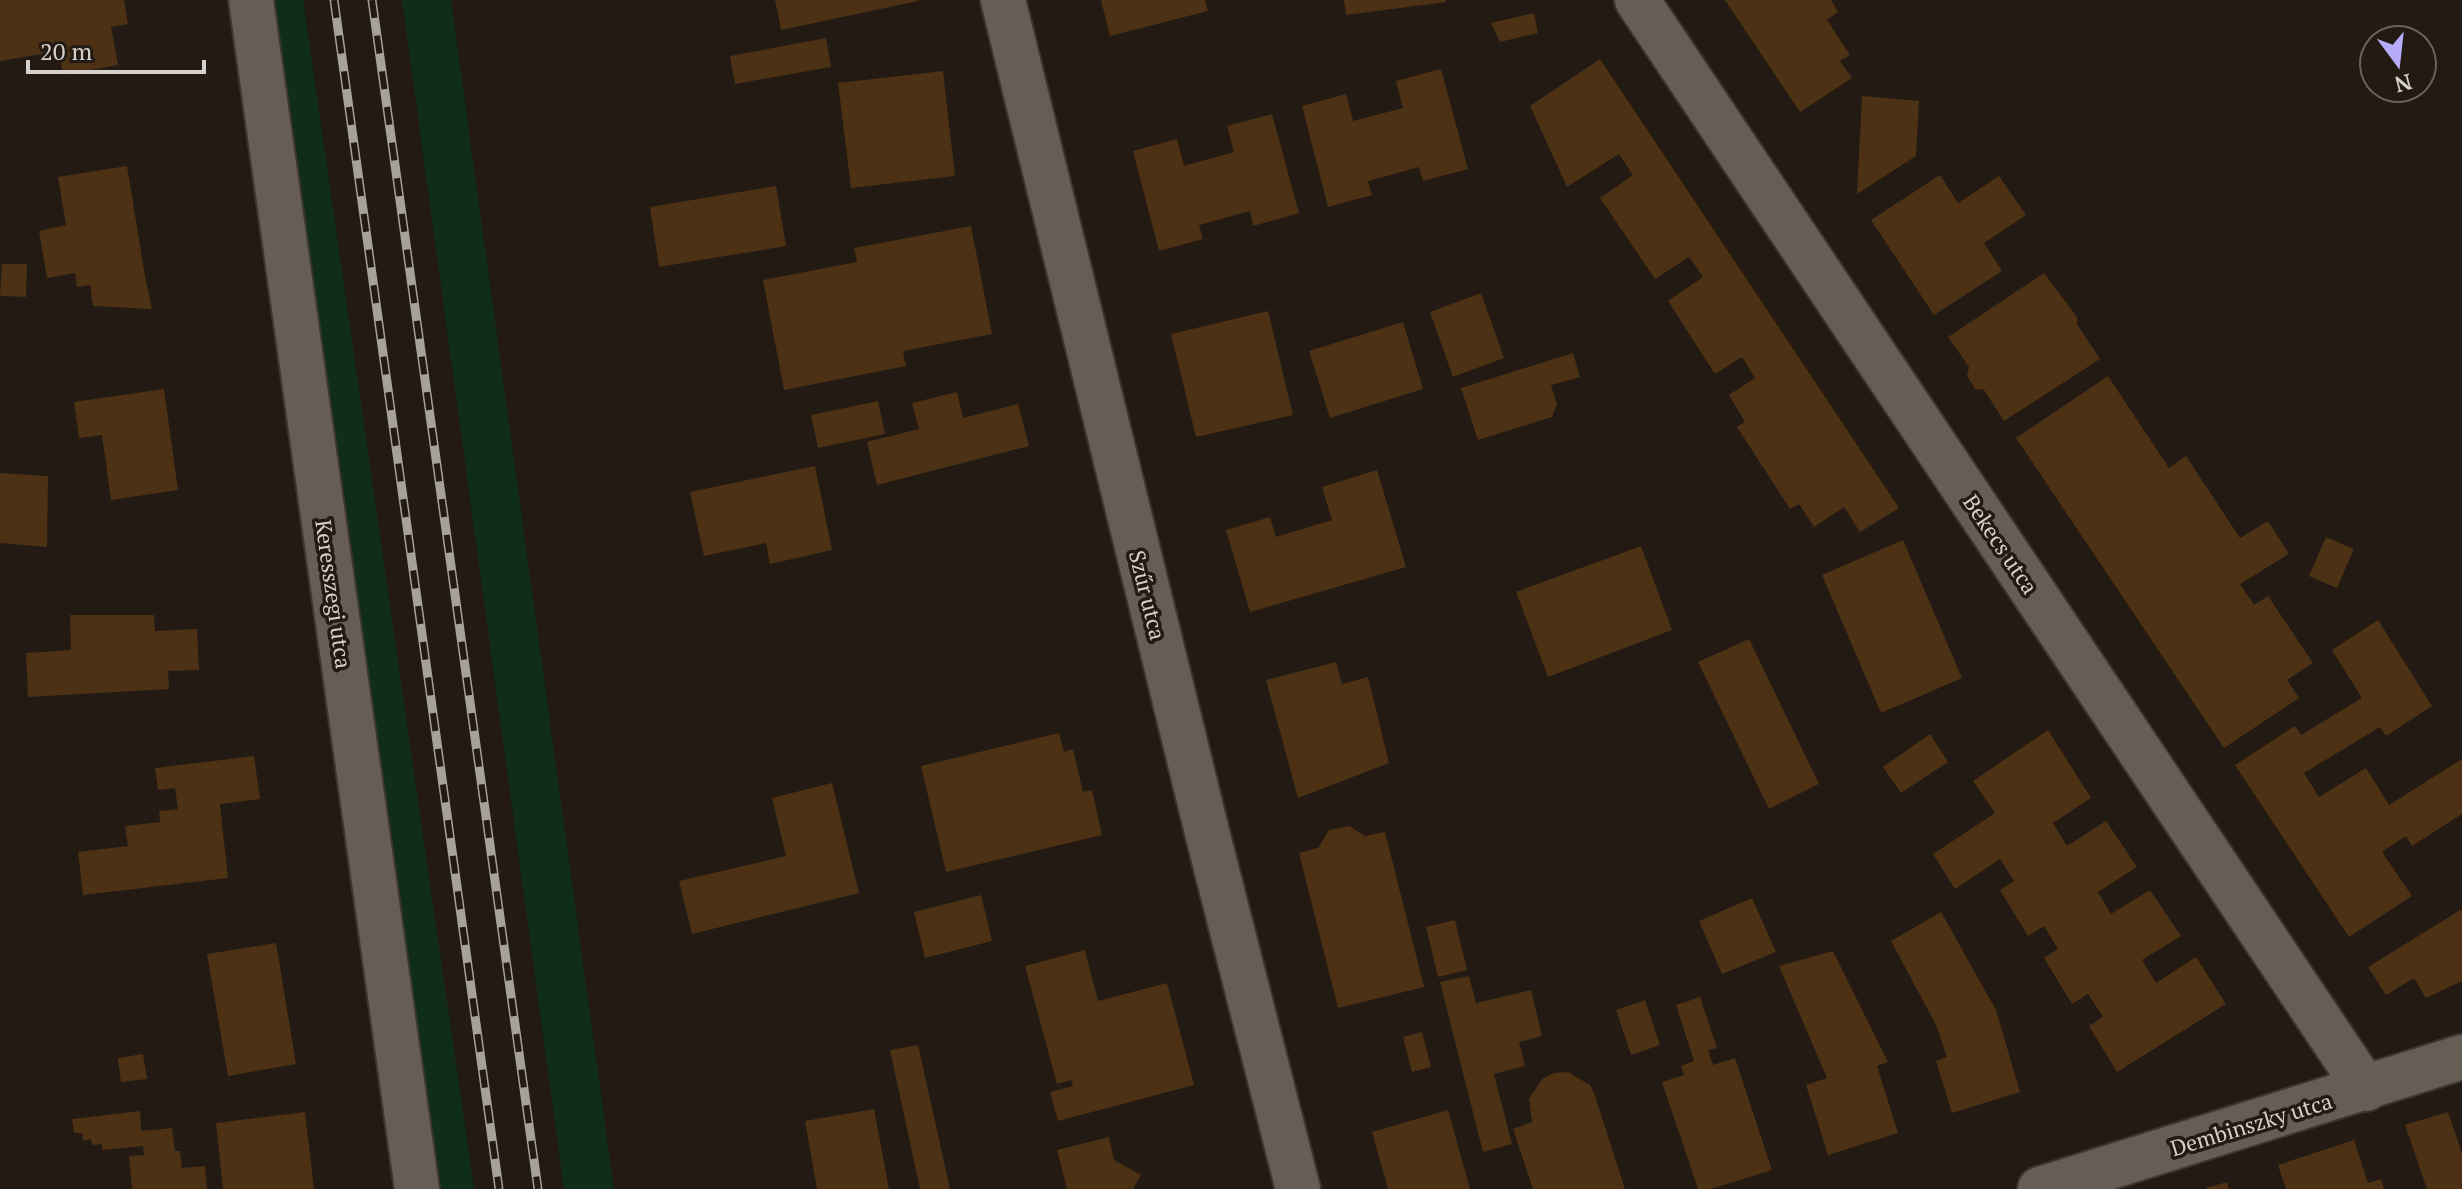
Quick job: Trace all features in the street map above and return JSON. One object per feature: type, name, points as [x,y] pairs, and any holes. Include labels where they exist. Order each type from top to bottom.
[{"type":"street","name":"Keresszegi utca","points":[[251,0],[417,1189]]},
{"type":"street","name":"Szűr utca","points":[[1003,0],[1298,1189]]},
{"type":"street","name":"Bekecs utca","points":[[1637,0],[2366,1089]]},
{"type":"street","name":"Dembinszky utca","points":[[2040,1189],[2462,1057]]},
{"type":"green space","points":[[273,0],[303,0],[474,1189],[436,1189]]},
{"type":"green space","points":[[402,0],[451,0],[614,1189],[564,1189]]},
{"type":"building","points":[[0,0],[124,0],[128,24],[111,27],[118,65],[63,75],[59,51],[0,61]]},
{"type":"building","points":[[775,0],[918,0],[918,1],[781,30]]},
{"type":"building","points":[[1101,0],[1205,0],[1208,11],[1110,36]]},
{"type":"building","points":[[1344,0],[1446,0],[1446,2],[1346,15]]},
{"type":"building","points":[[1725,0],[1831,0],[1838,12],[1827,20],[1850,55],[1840,61],[1852,78],[1800,112]]},
{"type":"building","points":[[1534,13],[1538,33],[1500,42],[1491,23]]},
{"type":"building","points":[[826,38],[831,67],[735,84],[730,56]]},
{"type":"building","points":[[1600,59],[1899,508],[1860,532],[1844,507],[1814,527],[1799,504],[1790,509],[1737,427],[1745,422],[1729,395],[1755,378],[1742,357],[1715,374],[1668,301],[1703,277],[1689,257],[1655,279],[1600,198],[1633,175],[1619,154],[1567,187],[1530,106]]},
{"type":"building","points":[[1441,69],[1468,169],[1423,181],[1419,167],[1368,181],[1372,195],[1328,207],[1302,106],[1346,94],[1353,121],[1403,108],[1396,81]]},
{"type":"building","points":[[943,71],[955,176],[851,188],[838,83]]},
{"type":"building","points":[[1862,96],[1919,101],[1916,156],[1857,194]]},
{"type":"building","points":[[1272,114],[1299,213],[1253,226],[1250,211],[1199,225],[1203,239],[1159,251],[1133,151],[1177,139],[1184,166],[1234,152],[1227,126]]},
{"type":"building","points":[[127,166],[152,309],[93,306],[90,285],[77,287],[75,273],[47,278],[39,231],[66,225],[58,177]]},
{"type":"building","points":[[1940,175],[1958,203],[1999,176],[2026,215],[1984,243],[2002,271],[1934,315],[1871,220]]},
{"type":"building","points":[[776,186],[786,246],[659,267],[650,207]]},
{"type":"building","points":[[971,226],[992,334],[903,351],[906,366],[784,390],[763,280],[857,262],[854,248]]},
{"type":"building","points":[[2,264],[27,264],[26,297],[0,296]]},
{"type":"building","points":[[2044,273],[2077,317],[2077,324],[2100,359],[2004,421],[1984,390],[1975,389],[1967,376],[1969,367],[1948,337]]},
{"type":"building","points":[[1481,293],[1504,358],[1453,377],[1430,312]]},
{"type":"building","points":[[1268,311],[1293,415],[1196,437],[1171,334]]},
{"type":"building","points":[[1403,322],[1423,389],[1330,418],[1309,351]]},
{"type":"building","points":[[1573,353],[1580,377],[1551,385],[1557,404],[1552,417],[1478,440],[1461,388]]},
{"type":"building","points":[[2108,376],[2169,468],[2186,456],[2240,538],[2268,521],[2289,554],[2240,584],[2254,605],[2268,596],[2313,663],[2287,680],[2299,698],[2224,748],[2016,438]]},
{"type":"building","points":[[164,389],[178,490],[111,500],[102,435],[79,438],[74,402]]},
{"type":"building","points":[[957,392],[963,418],[1018,404],[1029,446],[877,485],[867,442],[919,429],[912,403]]},
{"type":"building","points":[[878,401],[885,434],[818,448],[811,415]]},
{"type":"building","points":[[815,466],[832,550],[770,564],[766,543],[704,556],[690,492]]},
{"type":"building","points":[[1377,470],[1406,567],[1250,612],[1226,530],[1270,517],[1276,537],[1332,520],[1322,487]]},
{"type":"building","points":[[0,473],[48,476],[47,547],[0,543]]},
{"type":"building","points":[[2326,537],[2354,549],[2337,588],[2309,576]]},
{"type":"building","points":[[1903,540],[1962,678],[1881,713],[1822,575]]},
{"type":"building","points":[[1641,546],[1672,630],[1548,677],[1516,592]]},
{"type":"building","points":[[70,615],[154,615],[155,631],[197,629],[199,670],[168,671],[169,689],[28,697],[26,653],[71,650]]},
{"type":"building","points":[[2378,620],[2432,706],[2386,736],[2380,727],[2304,773],[2319,797],[2366,768],[2389,805],[2462,759],[2462,814],[2412,846],[2406,836],[2382,852],[2412,896],[2349,937],[2235,765],[2295,726],[2301,735],[2362,698],[2332,650]]},
{"type":"building","points":[[1749,639],[1819,784],[1769,809],[1698,662]]},
{"type":"building","points":[[1336,662],[1342,684],[1368,677],[1389,763],[1298,798],[1266,680]]},
{"type":"building","points":[[2048,730],[2091,798],[2053,823],[2067,846],[2106,821],[2137,867],[2098,892],[2111,914],[2150,890],[2181,936],[2142,960],[2156,983],[2196,957],[2226,1004],[2117,1072],[2089,1026],[2103,1017],[2088,994],[2072,1004],[2044,958],[2058,949],[2044,926],[2028,936],[2000,890],[2014,881],[2000,859],[1955,889],[1933,854],[1995,813],[1973,781]]},
{"type":"building","points":[[1059,733],[1064,752],[1073,749],[1083,792],[1092,790],[1102,835],[946,872],[921,766]]},
{"type":"building","points":[[1930,734],[1948,762],[1901,793],[1883,767]]},
{"type":"building","points":[[254,756],[260,799],[220,804],[228,878],[83,895],[78,852],[128,846],[125,826],[160,822],[159,811],[178,809],[175,788],[158,790],[155,768]]},
{"type":"building","points":[[832,783],[859,893],[692,934],[679,881],[786,856],[772,798]]},
{"type":"building","points":[[1349,826],[1365,836],[1385,832],[1424,987],[1338,1008],[1299,853],[1318,848],[1329,830]]},
{"type":"building","points":[[981,895],[992,941],[925,958],[914,912]]},
{"type":"building","points":[[1752,898],[1776,952],[1722,974],[1699,921]]},
{"type":"building","points":[[2462,909],[2462,981],[2426,998],[2414,978],[2386,995],[2368,967]]},
{"type":"building","points":[[1941,912],[1996,1010],[2020,1092],[1952,1113],[1936,1061],[1947,1057],[1936,1025],[1891,941]]},
{"type":"building","points":[[1455,920],[1467,970],[1438,977],[1426,927]]},
{"type":"building","points":[[276,943],[296,1064],[228,1076],[207,954]]},
{"type":"building","points":[[1085,950],[1098,1001],[1167,983],[1194,1085],[1058,1121],[1050,1092],[1073,1086],[1071,1080],[1057,1084],[1025,966]]},
{"type":"building","points":[[1833,951],[1888,1062],[1877,1066],[1898,1133],[1828,1155],[1806,1085],[1827,1078],[1779,966]]},
{"type":"building","points":[[1469,976],[1476,1003],[1531,990],[1542,1036],[1519,1042],[1525,1066],[1494,1074],[1512,1144],[1483,1152],[1440,982]]},
{"type":"building","points":[[1700,997],[1717,1048],[1708,1050],[1713,1065],[1735,1058],[1772,1170],[1711,1189],[1698,1189],[1662,1082],[1684,1075],[1681,1066],[1694,1061],[1676,1005]]},
{"type":"building","points":[[1645,1000],[1660,1045],[1631,1055],[1616,1010]]},
{"type":"building","points":[[1422,1032],[1431,1067],[1412,1072],[1403,1037]]},
{"type":"building","points":[[918,1045],[950,1189],[920,1189],[890,1050]]},
{"type":"building","points":[[143,1054],[147,1079],[121,1082],[118,1058]]},
{"type":"building","points":[[1568,1072],[1590,1085],[1625,1189],[1533,1189],[1513,1129],[1532,1122],[1529,1099],[1542,1079],[1554,1073]]},
{"type":"building","points":[[874,1109],[889,1189],[817,1189],[805,1121]]},
{"type":"building","points":[[1448,1110],[1470,1189],[1388,1189],[1372,1132]]},
{"type":"building","points":[[140,1111],[141,1131],[172,1128],[175,1151],[180,1151],[182,1168],[205,1166],[207,1189],[132,1189],[129,1156],[144,1155],[143,1146],[102,1150],[102,1144],[92,1145],[91,1139],[83,1141],[82,1133],[74,1133],[72,1119]]},
{"type":"building","points":[[305,1112],[314,1189],[223,1189],[216,1123]]},
{"type":"building","points":[[2448,1112],[2462,1153],[2462,1189],[2427,1189],[2405,1125]]},
{"type":"building","points":[[1109,1137],[1114,1160],[1141,1175],[1133,1189],[1067,1189],[1057,1150]]},
{"type":"building","points":[[2354,1140],[2368,1183],[2381,1179],[2384,1189],[2286,1189],[2278,1165]]},
{"type":"building","points":[[2227,1182],[2229,1189],[2206,1189],[2206,1188]]},
{"type":"railway","points":[[334,0],[499,1189]]},
{"type":"railway","points":[[372,0],[538,1189]]}]
